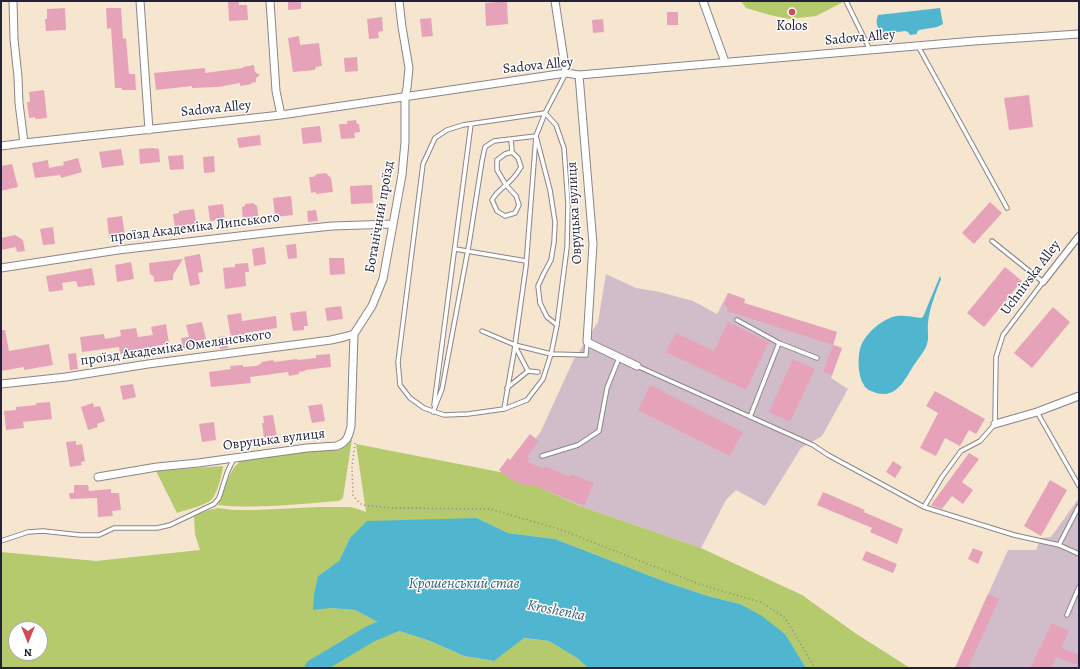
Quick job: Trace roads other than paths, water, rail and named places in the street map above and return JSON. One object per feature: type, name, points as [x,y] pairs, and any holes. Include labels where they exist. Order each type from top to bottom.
[{"type":"street","points":[[12,1],[19,103],[24,143]]},
{"type":"street","points":[[140,1],[149,130]]},
{"type":"street","points":[[270,1],[276,91],[281,115]]},
{"type":"street","name":"Ботанічний проїзд","points":[[354,334],[372,306],[383,279],[402,175],[405,142],[405,97],[409,68],[399,1]]},
{"type":"street","points":[[556,1],[566,73]]},
{"type":"street","points":[[703,1],[725,62]]},
{"type":"street","name":"Sadova Alley","points":[[1,146],[281,115],[566,73],[579,75],[974,41],[1079,34]]},
{"type":"street","name":"Овруцька вулиця","points":[[579,75],[593,244],[586,342]]},
{"type":"street","name":"проїзд Академіка Липського","points":[[1,268],[118,250],[266,233],[332,226],[393,224]]},
{"type":"street","name":"Uchnivska Alley","points":[[1043,282],[1079,236]]},
{"type":"street","name":"Овруцька вулиця","points":[[98,477],[157,467],[299,449],[336,446],[344,442],[347,439],[351,426],[354,334]]},
{"type":"street","name":"проїзд Академіка Омелянського","points":[[1,384],[66,377],[148,364],[330,340],[344,338],[354,334]]},
{"type":"street","points":[[586,342],[637,366]]},
{"type":"street","points":[[995,424],[1037,412],[1079,396]]},
{"type":"lane","points":[[846,1],[870,50]]},
{"type":"lane","points":[[918,46],[1007,208]]},
{"type":"lane","points":[[504,409],[515,345],[526,261],[536,136],[545,114],[566,73]]},
{"type":"lane","points":[[545,114],[556,125],[564,148],[568,204],[567,247],[557,325],[551,354],[542,379],[527,400],[504,409],[468,414],[444,415],[433,412],[424,408],[410,398],[400,385],[398,362],[423,164],[435,138],[447,130],[463,125],[545,114]]},
{"type":"lane","points":[[433,412],[471,124]]},
{"type":"lane","points":[[433,412],[442,389],[468,252],[485,147],[494,141],[536,136]]},
{"type":"lane","points":[[536,136],[550,190],[555,222],[551,260],[542,275],[538,286],[540,303],[547,317],[557,325]]},
{"type":"lane","points":[[511,139],[512,152],[518,158],[521,168],[516,175],[506,185],[496,193],[492,200],[497,211],[505,216],[515,213],[519,205],[516,196],[506,185],[497,170],[497,160],[505,154],[512,152]]},
{"type":"lane","points":[[992,241],[1043,282]]},
{"type":"lane","points":[[455,249],[526,261]]},
{"type":"lane","name":"Uchnivska Alley","points":[[995,424],[996,357],[1003,335],[1043,282]]},
{"type":"lane","points":[[737,320],[779,343],[817,358]]},
{"type":"lane","points":[[482,331],[515,345],[551,354],[586,355],[586,342]]},
{"type":"lane","points":[[750,417],[779,343]]},
{"type":"lane","points":[[515,345],[528,371]]},
{"type":"lane","points":[[542,456],[578,445],[599,432],[607,388],[619,358]]},
{"type":"lane","points":[[637,366],[813,445],[828,455],[924,507],[1014,535],[1059,545],[1079,554]]},
{"type":"lane","points":[[507,388],[528,371],[538,372]]},
{"type":"lane","points":[[1037,412],[1079,486]]},
{"type":"lane","points":[[924,507],[942,477],[961,451],[980,441],[995,424]]},
{"type":"lane","points":[[1,541],[28,532],[42,531],[80,535],[99,535],[114,528],[157,528],[170,526],[214,504],[219,498],[227,473],[234,458]]},
{"type":"lane","points":[[1059,545],[1079,506]]},
{"type":"lane","points":[[1067,614],[1079,587]]},
{"type":"water","points":[[940,8],[943,24],[937,27],[919,30],[917,34],[910,35],[905,31],[883,34],[877,25],[878,15]]},
{"type":"water","points":[[940,276],[941,279],[930,312],[926,347],[904,382],[890,393],[876,393],[868,389],[865,387],[860,377],[859,355],[863,341],[871,331],[892,317],[923,317]]},
{"type":"water","name":"Крошенський став","points":[[477,518],[508,533],[555,539],[666,582],[708,596],[740,604],[762,616],[786,635],[806,668],[588,668],[577,658],[549,641],[524,638],[494,661],[464,656],[430,641],[387,627],[355,610],[330,608],[313,610],[318,576],[339,561],[350,538],[367,521]]},
{"type":"waterway","name":"Kroshenka","points":[[313,668],[370,634],[408,618]]},
{"type":"place","name":"Kolos","points":[[792,12]]}]
